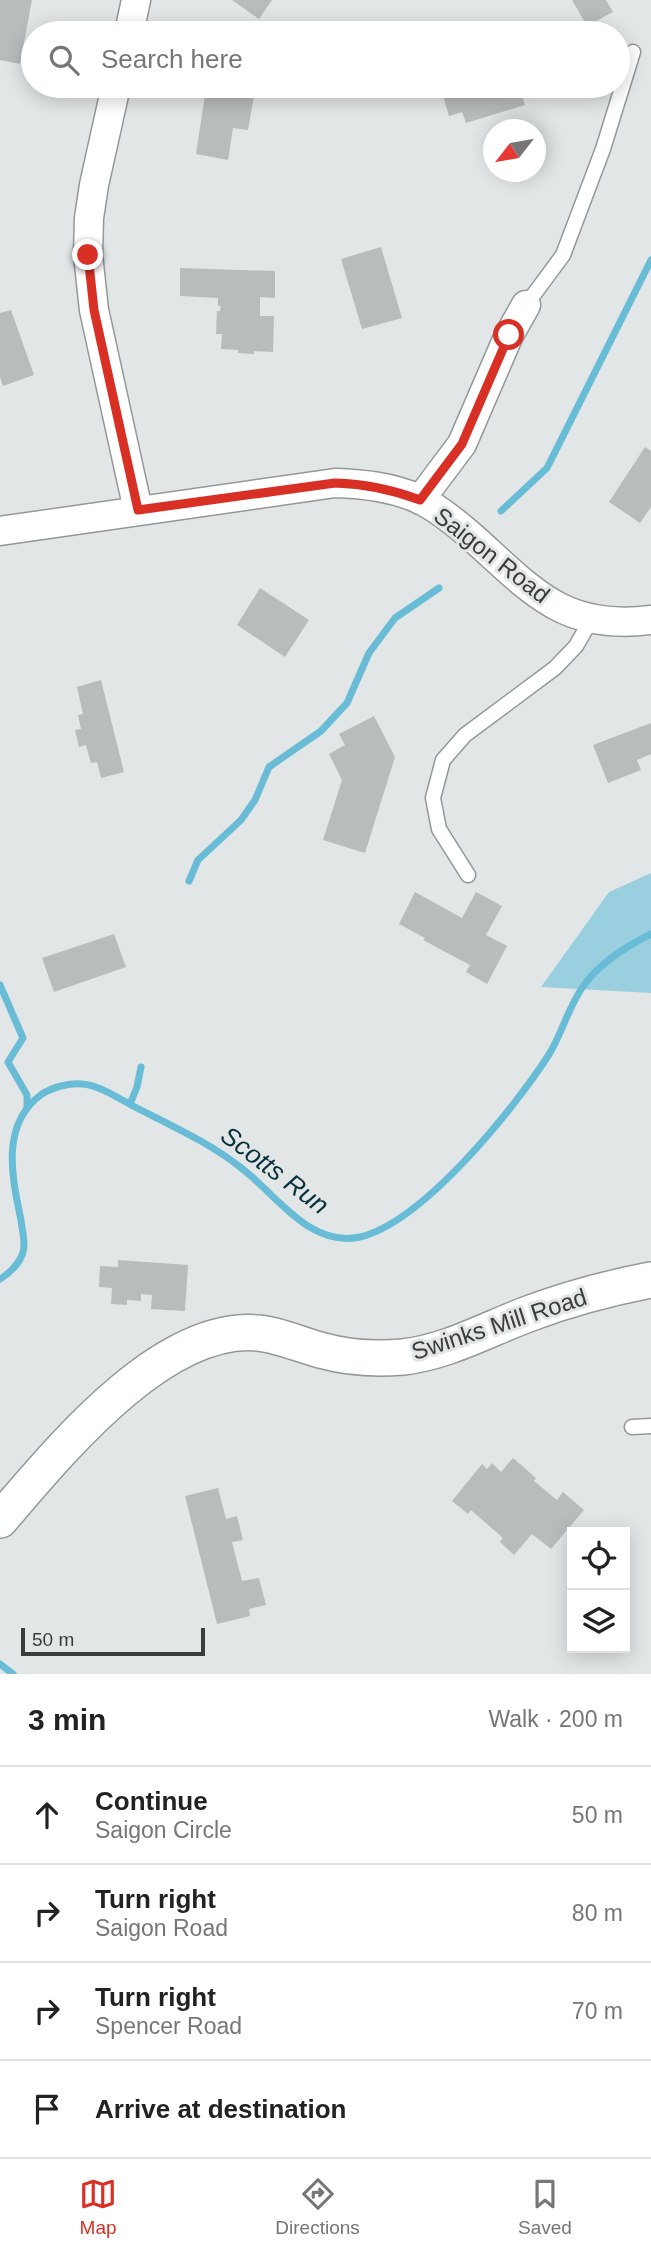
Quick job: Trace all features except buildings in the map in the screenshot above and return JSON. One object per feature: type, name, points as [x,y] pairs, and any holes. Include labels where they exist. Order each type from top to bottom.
[{"type":"street","points":[[132,21],[136,0]]},
{"type":"street","points":[[114,98],[94,185],[89,218],[88,255],[94,310],[138,510]]},
{"type":"street","points":[[420,500],[462,444],[509,335],[526,305]]},
{"type":"street","name":"Saigon Road","points":[[0,531],[335,483],[366,484],[420,500],[448,516],[538,594],[563,610],[592,620],[621,624],[651,620]]},
{"type":"street","name":"Swinks Mill Road","points":[[0,1520],[50,1461],[114,1399],[146,1372],[182,1350],[216,1336],[238,1332],[261,1333],[328,1352],[366,1358],[405,1356],[441,1349],[529,1313],[590,1293],[651,1280]]},
{"type":"lane","points":[[630,62],[633,52]]},
{"type":"lane","points":[[526,305],[563,255],[603,149],[619,98]]},
{"type":"lane","points":[[468,875],[439,829],[433,798],[443,760],[465,735],[555,668],[576,646],[592,620]]},
{"type":"lane","points":[[632,1427],[651,1426]]},
{"type":"shaded area","points":[[651,873],[651,993],[541,987],[609,892]]},
{"type":"waterway","points":[[501,511],[547,468],[651,260]]},
{"type":"waterway","points":[[189,881],[198,860],[241,820],[255,800],[269,767],[321,731],[347,703],[369,653],[395,618],[439,588]]},
{"type":"waterway","name":"Scotts Run","points":[[0,1279],[17,1264],[24,1248],[13,1169],[15,1136],[20,1120],[29,1106],[42,1094],[61,1086],[77,1084],[107,1092],[218,1152],[245,1171],[296,1218],[311,1228],[342,1238],[360,1237],[385,1227],[411,1210],[464,1161],[513,1105],[548,1056],[574,1002],[590,977],[614,956],[651,934]]},
{"type":"waterway","points":[[0,985],[23,1038],[8,1062],[27,1095],[27,1108]]},
{"type":"waterway","points":[[130,1104],[141,1067]]},
{"type":"waterway","points":[[0,1664],[13,1674]]},
{"type":"route","points":[[88,255],[94,310],[138,510],[335,483],[366,484],[420,500],[462,444],[509,335]]}]
